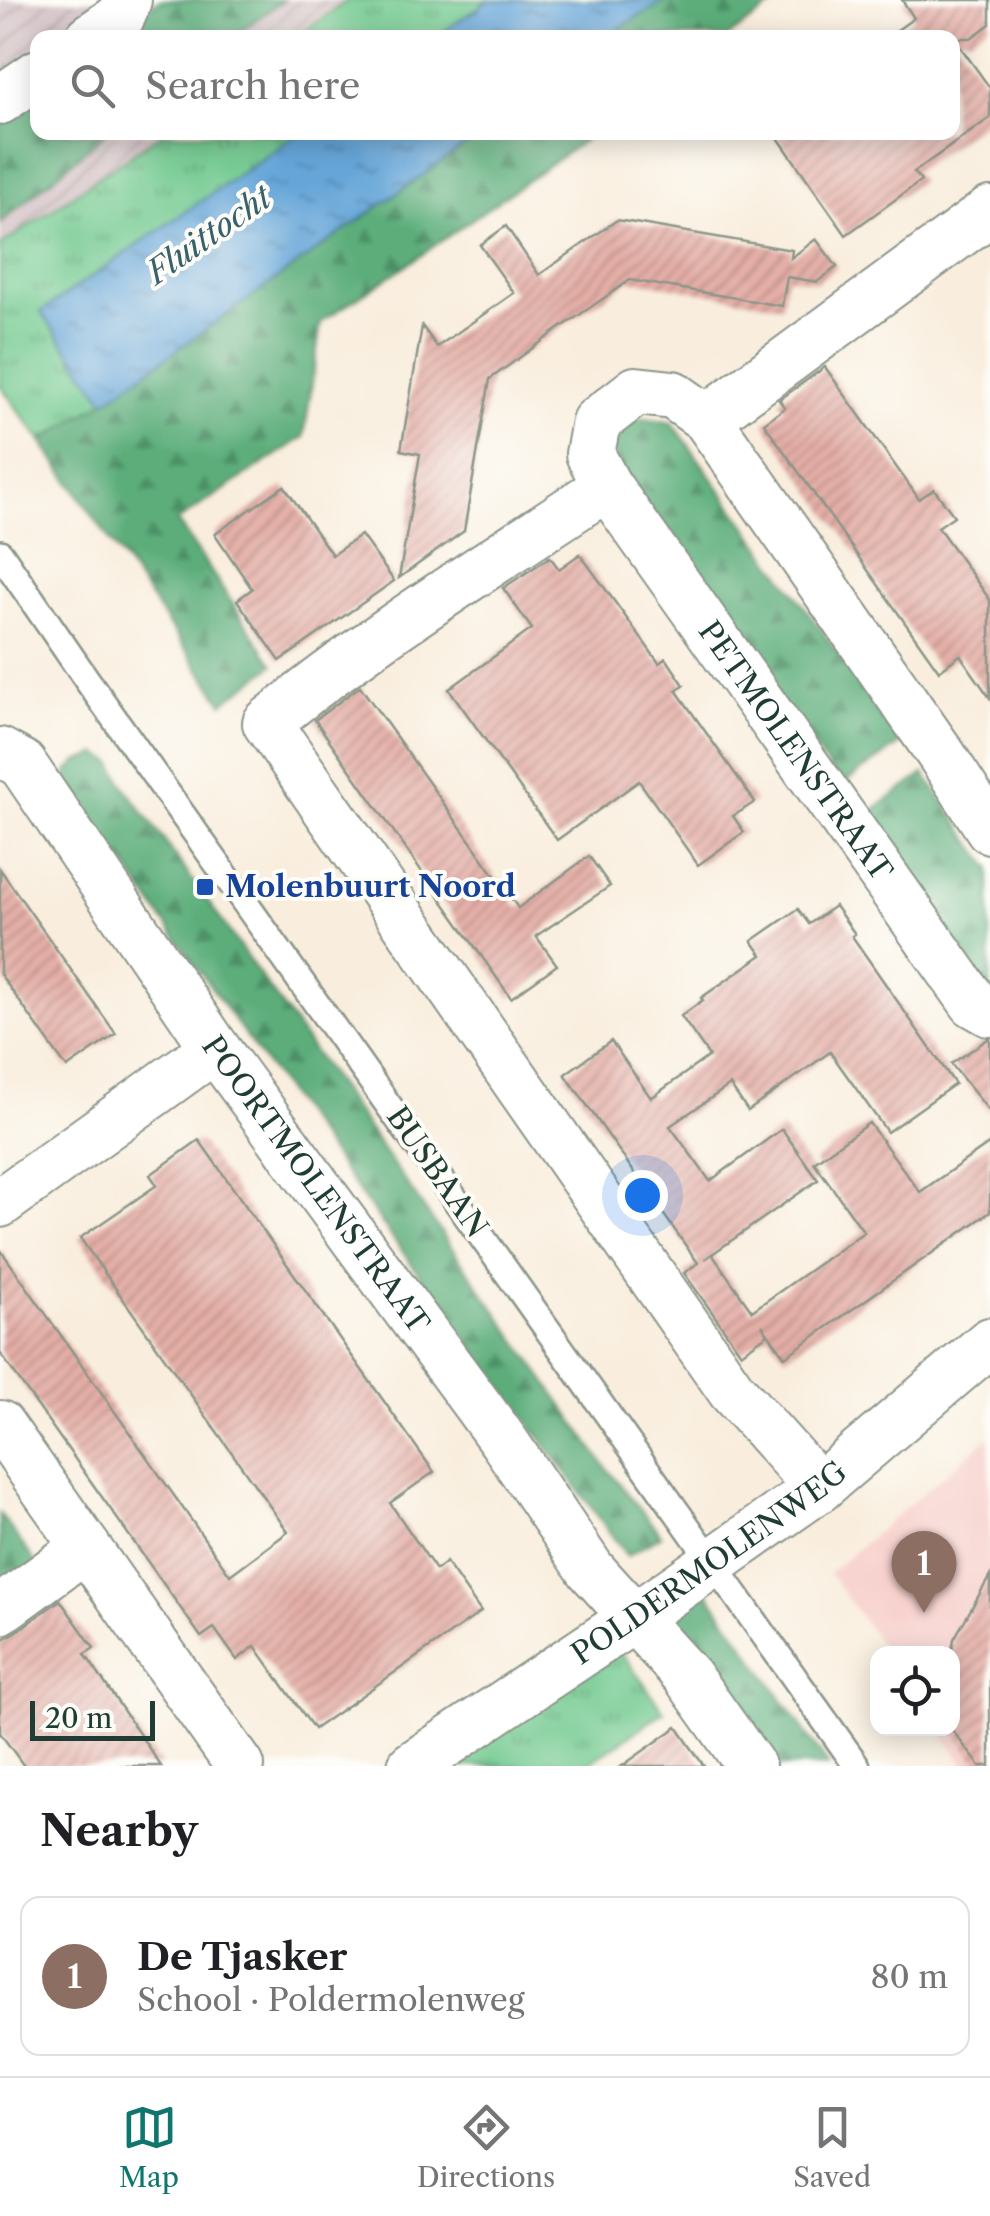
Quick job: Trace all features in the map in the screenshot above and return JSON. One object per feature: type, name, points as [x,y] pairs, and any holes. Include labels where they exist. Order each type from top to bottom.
[{"type":"street","points":[[101,30],[121,16],[127,0]]},
{"type":"street","points":[[0,100],[30,79]]},
{"type":"street","points":[[990,211],[708,419],[990,829]]},
{"type":"street","name":"PETMOLENSTRAAT","points":[[708,419],[674,395],[636,391],[596,422],[590,454],[606,486],[974,1003],[990,1012]]},
{"type":"street","points":[[606,486],[421,610],[267,723],[732,1391],[819,1488]]},
{"type":"street","name":"POORTMOLENSTRAAT","points":[[0,752],[22,764],[215,1048],[505,1442],[591,1570],[687,1676],[751,1766]]},
{"type":"street","points":[[0,1202],[215,1048]]},
{"type":"street","name":"POLDERMOLENWEG","points":[[412,1766],[634,1618],[819,1488],[990,1342]]},
{"type":"street","points":[[0,1426],[240,1766]]},
{"type":"street","points":[[0,1610],[86,1547]]},
{"type":"lane","name":"BUSBAAN","points":[[0,553],[8,583],[87,680],[858,1766]]},
{"type":"shaded area","points":[[0,0],[345,0],[302,30],[30,30],[30,140],[150,140],[0,247]]},
{"type":"shaded area","points":[[990,1436],[990,1766],[966,1766],[944,1736],[960,1736],[960,1646],[881,1646],[829,1573]]},
{"type":"green space","points":[[160,0],[284,0],[241,30],[118,30]]},
{"type":"green space","points":[[348,0],[489,0],[446,30],[306,30]]},
{"type":"green space","points":[[667,0],[781,0],[738,30],[619,30]]},
{"type":"green space","points":[[30,92],[30,140],[98,140],[0,223],[0,113]]},
{"type":"green space","points":[[152,140],[289,140],[41,312],[105,401],[41,441],[0,385],[0,246]]},
{"type":"green space","points":[[472,140],[584,140],[321,322],[304,437],[177,521],[274,665],[223,703],[41,441],[105,401]]},
{"type":"green space","points":[[644,418],[672,422],[902,743],[841,785],[630,489],[609,443],[625,423]]},
{"type":"green space","points":[[98,754],[112,762],[126,788],[608,1470],[661,1535],[627,1556],[279,1082],[76,793],[66,774],[77,762]]},
{"type":"green space","points":[[924,774],[990,868],[990,991],[866,815]]},
{"type":"green space","points":[[0,1514],[39,1567],[0,1595]]},
{"type":"green space","points":[[706,1590],[829,1766],[772,1766],[667,1616]]},
{"type":"green space","points":[[619,1649],[664,1712],[585,1766],[450,1766]]},
{"type":"water","points":[[489,0],[667,0],[618,30],[446,30]]},
{"type":"water","name":"Fluittocht","points":[[289,140],[472,140],[105,401],[41,312]]},
{"type":"building","points":[[902,0],[990,0],[990,24],[971,38],[960,38],[960,30],[897,30],[914,18]]},
{"type":"building","points":[[960,46],[990,88],[990,118],[960,139]]},
{"type":"building","points":[[780,140],[959,140],[914,172],[921,181],[846,235]]},
{"type":"building","points":[[617,220],[792,250],[791,258],[816,239],[837,267],[817,282],[787,277],[782,306],[630,280],[559,329],[490,379],[464,531],[399,578],[420,454],[401,450],[422,326],[437,347],[514,293],[480,245],[506,226],[539,275]]},
{"type":"building","points":[[825,367],[919,499],[934,489],[954,516],[938,527],[990,600],[990,698],[960,655],[939,671],[764,423],[785,408],[779,400]]},
{"type":"building","points":[[284,486],[332,555],[361,535],[394,581],[280,661],[237,600],[252,589],[215,534]]},
{"type":"building","points":[[580,554],[659,663],[666,658],[684,685],[676,690],[755,802],[733,816],[744,832],[698,865],[639,781],[557,840],[449,689],[532,629],[503,588],[550,557],[559,569]]},
{"type":"building","points":[[360,686],[518,908],[589,856],[610,886],[536,936],[557,965],[511,998],[315,720]]},
{"type":"building","points":[[0,869],[116,1034],[67,1068],[0,974]]},
{"type":"building","points":[[835,906],[955,1084],[887,1132],[830,1052],[748,1111],[730,1085],[670,1126],[710,1181],[782,1129],[818,1180],[712,1254],[752,1311],[864,1232],[814,1162],[869,1123],[920,1192],[990,1143],[990,1212],[785,1357],[762,1325],[768,1334],[741,1353],[684,1273],[698,1263],[565,1074],[611,1041],[651,1098],[709,1056],[681,1016],[762,955],[752,941],[798,909],[809,924]]},
{"type":"building","points":[[990,1039],[990,1112],[951,1064]]},
{"type":"building","points":[[199,1140],[434,1472],[390,1503],[436,1570],[446,1562],[481,1612],[314,1729],[255,1646],[237,1660],[214,1628],[201,1637],[0,1353],[0,1249],[230,1575],[288,1532],[80,1238],[157,1185],[150,1175]]},
{"type":"building","points":[[990,1576],[990,1766],[980,1766],[957,1736],[960,1736],[960,1646],[953,1646]]},
{"type":"building","points":[[60,1600],[94,1648],[85,1654],[161,1766],[24,1766],[0,1733],[0,1641]]},
{"type":"building","points":[[677,1727],[704,1766],[622,1766]]},
{"type":"place","name":"Molenbuurt Noord","points":[[205,887]]},
{"type":"place","name":"De Tjasker","points":[[924,1613]]}]
